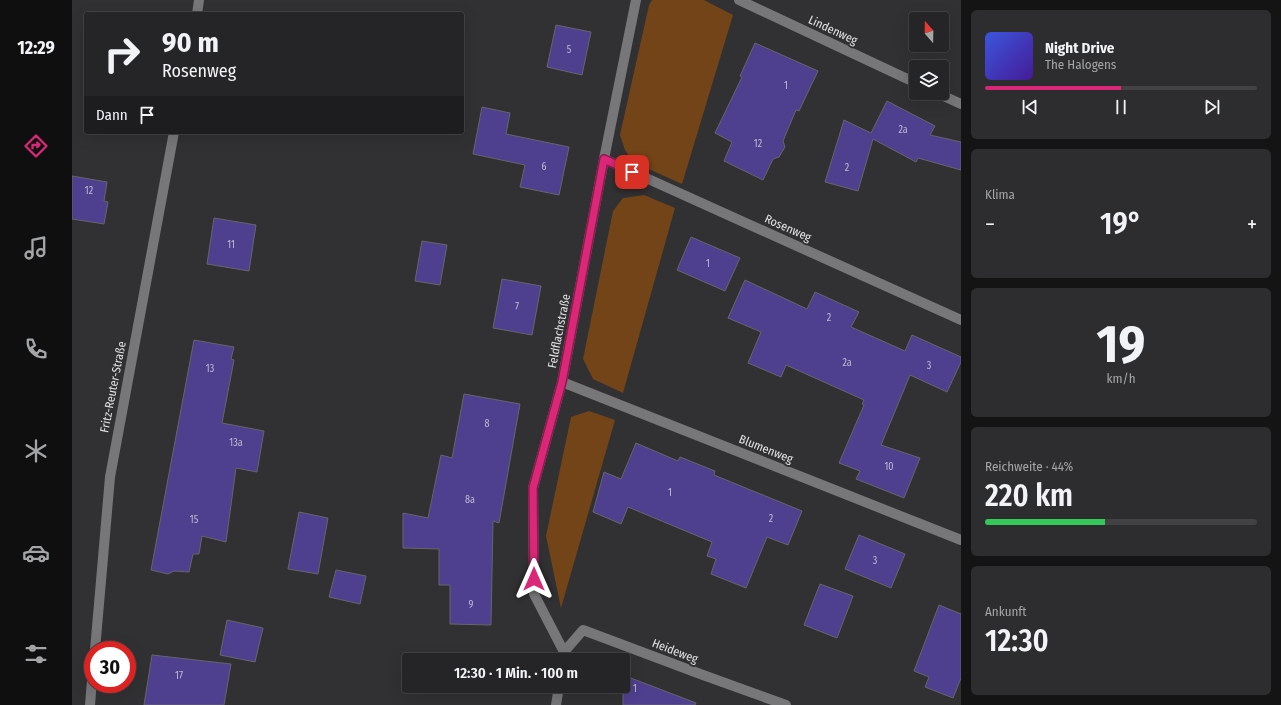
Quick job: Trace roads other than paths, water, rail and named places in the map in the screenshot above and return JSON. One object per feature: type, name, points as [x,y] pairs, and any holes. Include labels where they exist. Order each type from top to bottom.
[{"type":"street","points":[[196,12],[199,0]]},
{"type":"street","name":"Feldflachstraße","points":[[563,653],[534,594],[533,488],[562,382],[636,0]]},
{"type":"street","name":"Lindenweg","points":[[739,0],[909,80]]},
{"type":"street","points":[[949,98],[961,104]]},
{"type":"street","name":"Fritz-Reuter-Straße","points":[[96,641],[110,477],[174,134]]},
{"type":"street","name":"Rosenweg","points":[[604,159],[961,320]]},
{"type":"street","name":"Blumenweg","points":[[562,382],[961,540]]},
{"type":"street","name":"Heideweg","points":[[566,653],[583,630],[703,676],[786,705]]},
{"type":"street","points":[[90,705],[91,693]]},
{"type":"street","points":[[556,705],[558,693]]}]
